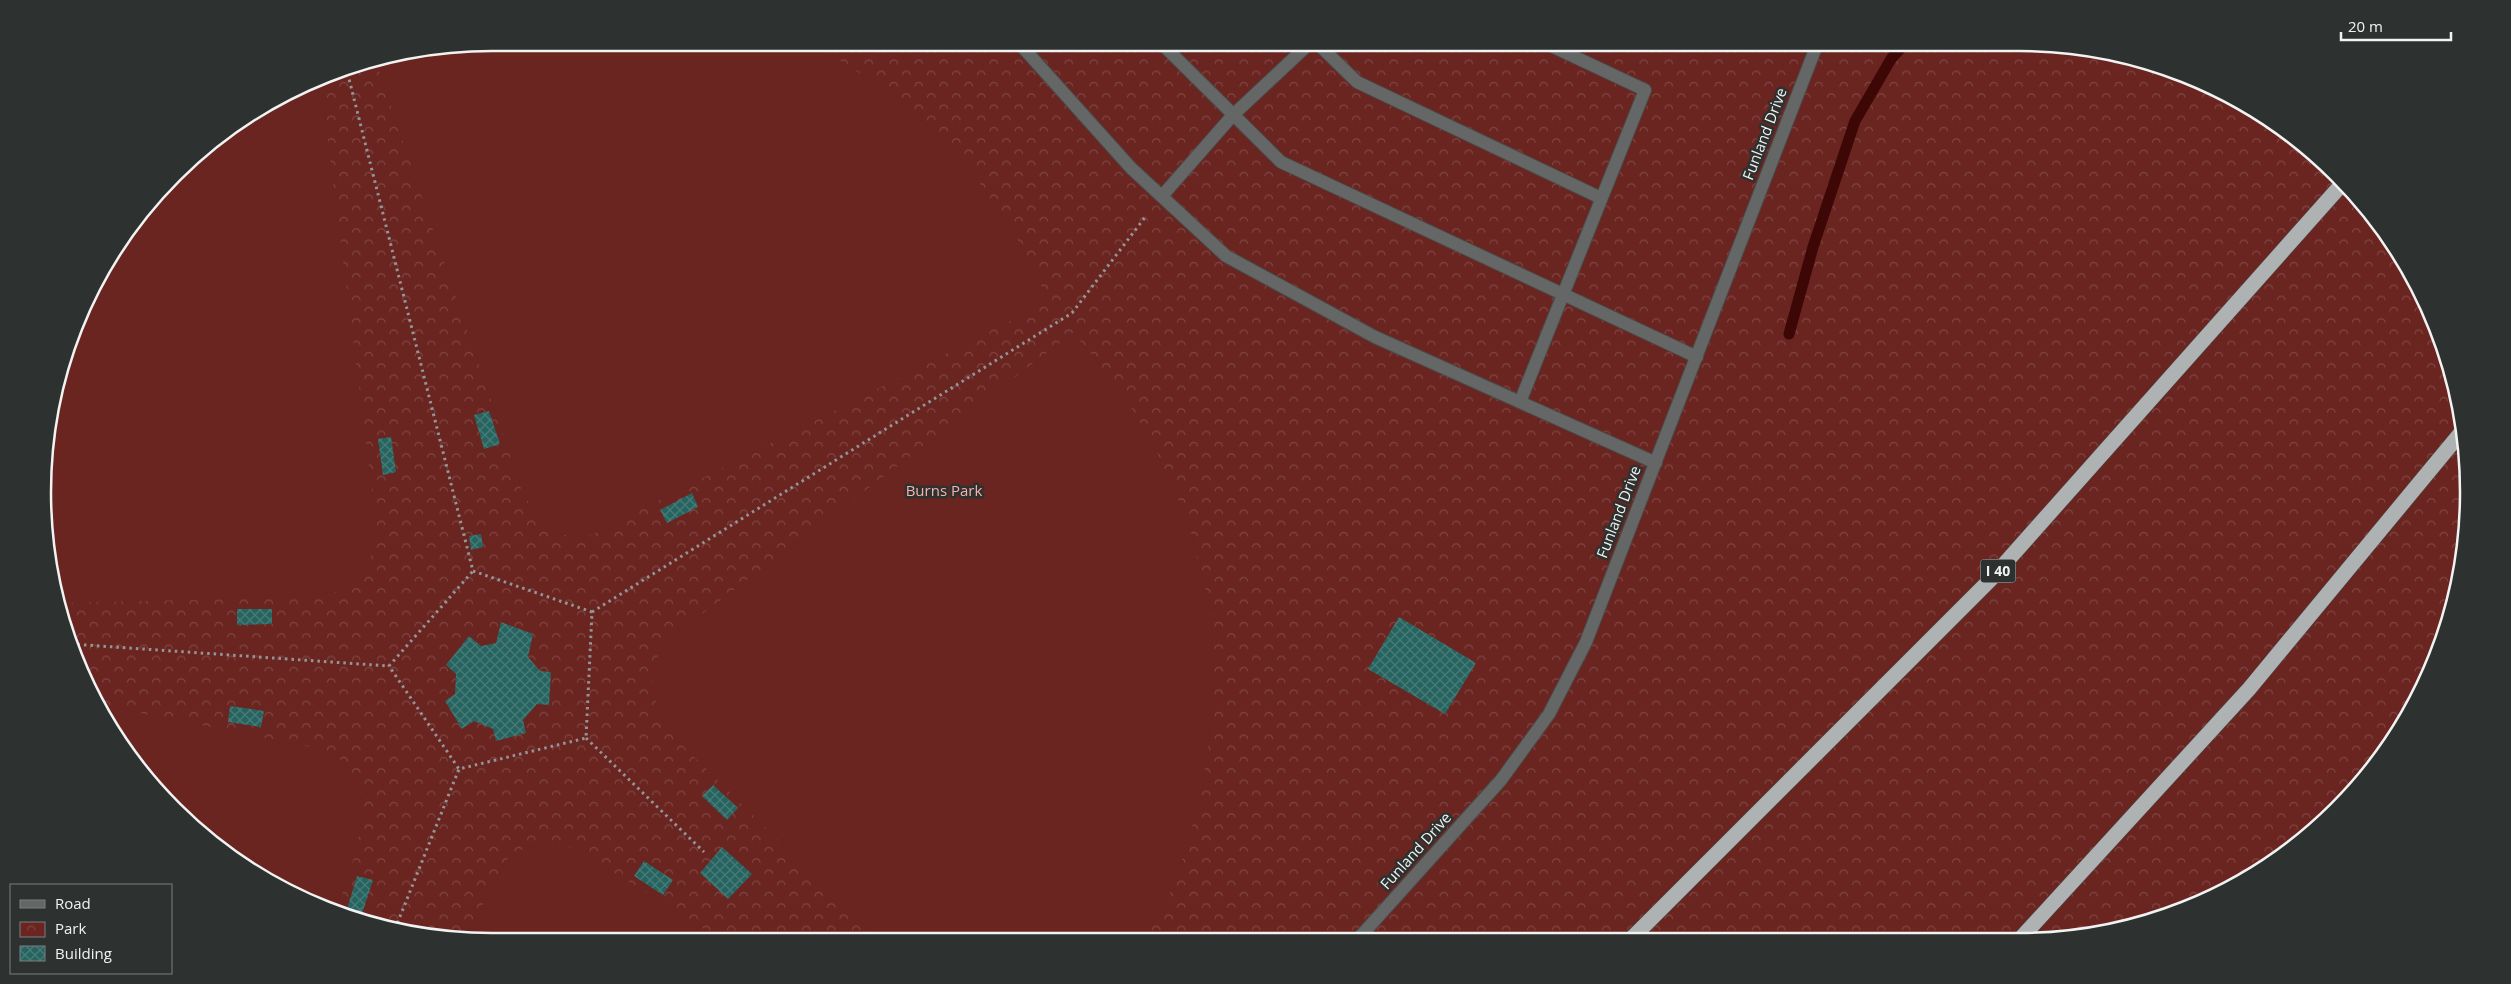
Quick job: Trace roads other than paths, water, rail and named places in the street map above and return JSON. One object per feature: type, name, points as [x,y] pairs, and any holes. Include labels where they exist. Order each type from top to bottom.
[{"type":"highway","name":"I 40","points":[[1637,933],[1991,579],[2338,188]]},
{"type":"highway","points":[[2026,933],[2249,689],[2456,438]]},
{"type":"street","points":[[1026,51],[1131,168],[1226,256],[1375,337],[1656,462]]},
{"type":"street","points":[[1169,51],[1281,162],[1697,357]]},
{"type":"street","points":[[1162,196],[1234,115],[1302,51]]},
{"type":"street","points":[[1325,51],[1357,82],[1601,198]]},
{"type":"street","points":[[1520,402],[1645,90],[1562,51]]},
{"type":"street","name":"Funland Drive","points":[[1363,933],[1501,780],[1549,714],[1586,642],[1815,51]]},
{"type":"waterway","points":[[1789,334],[1813,247],[1855,121],[1891,59],[1898,51]]},
{"type":"park label","name":"Burns Park","points":[[944,491]]}]
